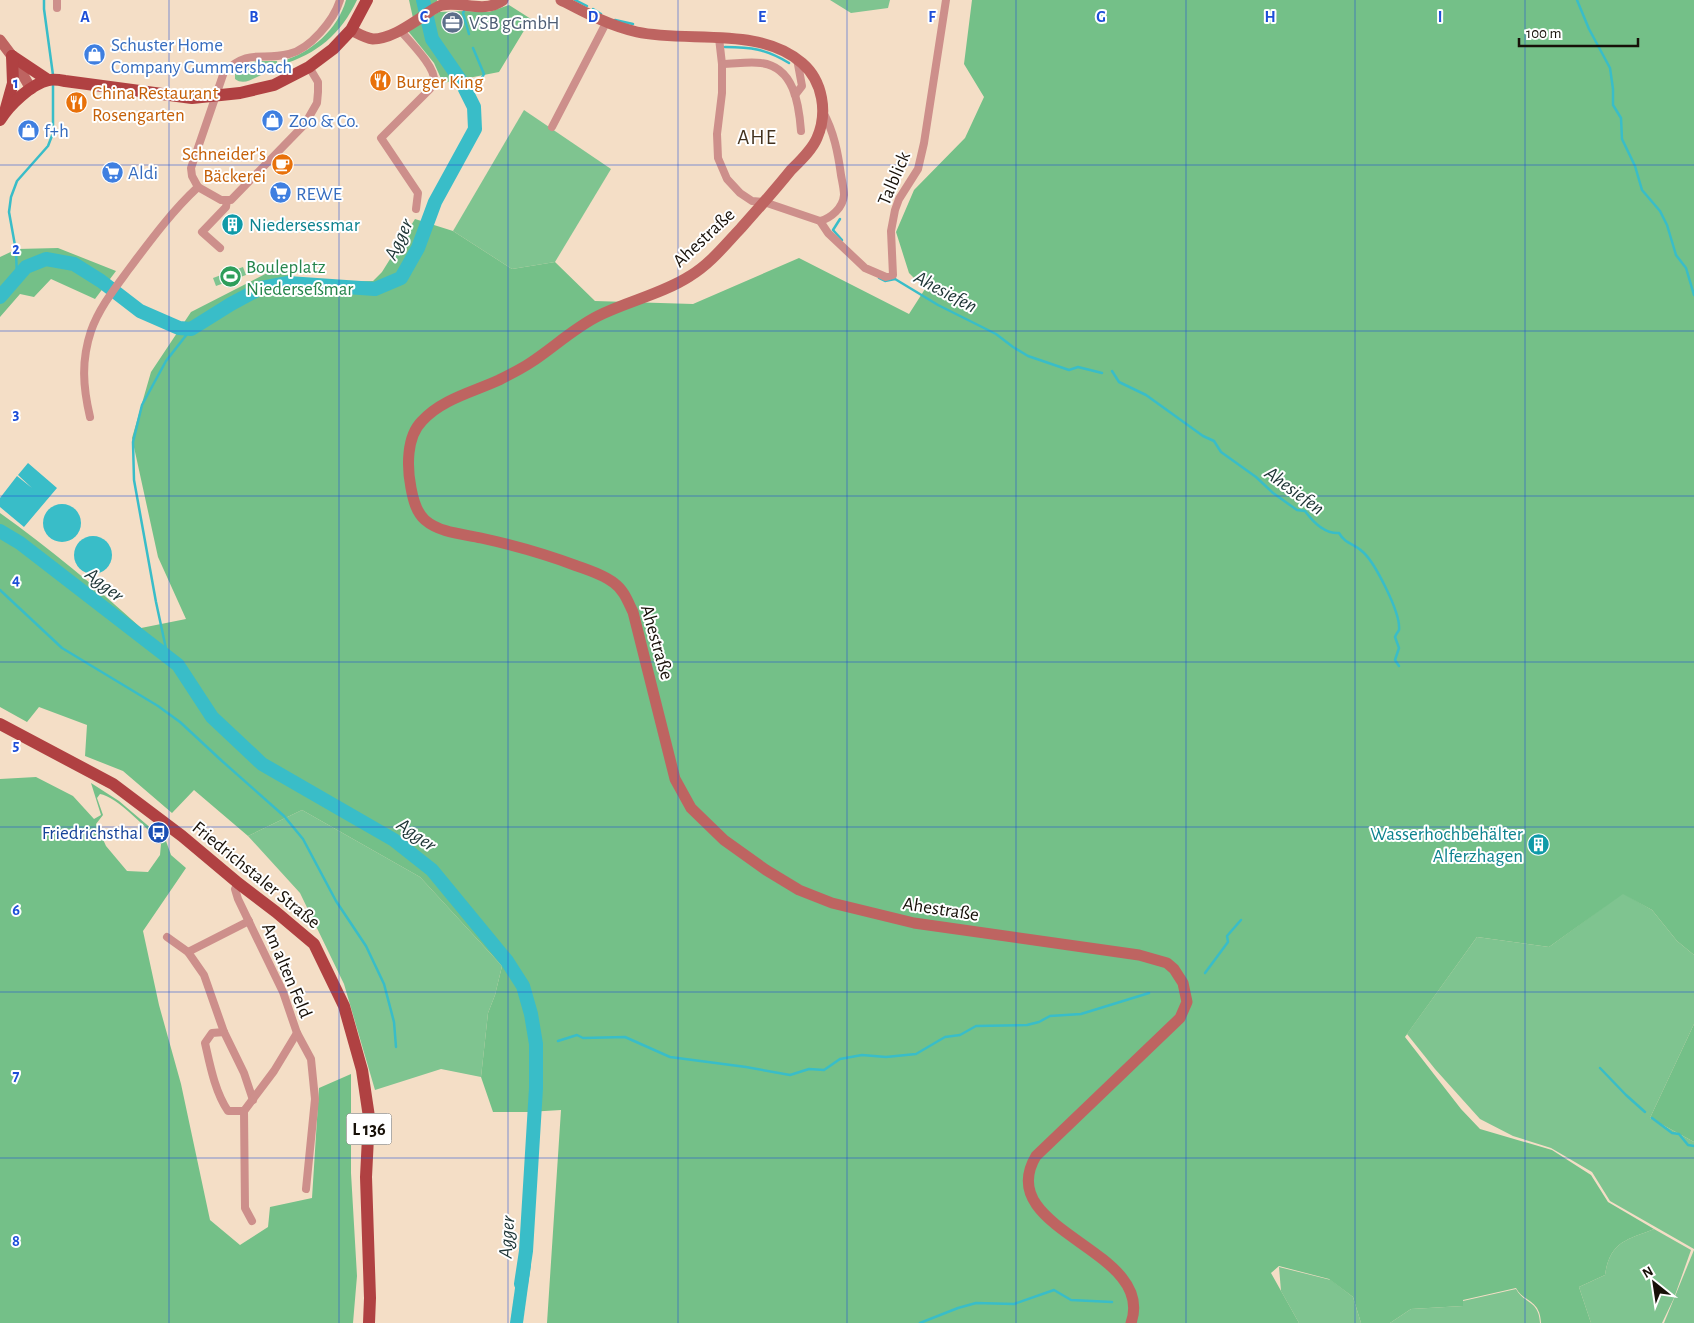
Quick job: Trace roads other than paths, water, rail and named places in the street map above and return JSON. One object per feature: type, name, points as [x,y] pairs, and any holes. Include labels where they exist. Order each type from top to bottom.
[{"type":"main road","points":[[12,56],[52,80],[192,98],[240,93],[274,85],[309,68],[333,49],[351,30],[367,0]]},
{"type":"main road","points":[[351,30],[371,39],[382,38],[414,23],[437,7],[444,5],[486,8],[495,6],[503,0]]},
{"type":"main road","name":"Ahestraße","points":[[561,0],[606,23],[636,32],[670,37],[752,41],[766,44],[797,59],[812,74],[819,85],[823,112],[817,140],[720,251],[694,274],[680,283],[598,316],[527,365],[440,406],[429,414],[418,424],[412,441],[408,464],[410,486],[415,505],[425,520],[443,530],[517,546],[595,573],[614,583],[625,595],[633,612],[675,778],[691,808],[724,840],[766,870],[799,890],[832,903],[914,923],[1139,955],[1167,963],[1174,969],[1183,983],[1187,1002],[1180,1018],[1036,1156],[1031,1165],[1028,1180],[1033,1201],[1038,1208],[1060,1228],[1099,1255],[1119,1275],[1130,1290],[1134,1305],[1131,1323]]},
{"type":"main road","points":[[0,40],[12,56],[31,89]]},
{"type":"main road","points":[[2,116],[13,83],[12,56]]},
{"type":"main road","points":[[2,116],[16,100],[31,89],[52,80]]},
{"type":"main road","name":"Friedrichstaler Straße","points":[[0,724],[106,779],[170,827],[314,944],[344,1006],[362,1070],[370,1117],[366,1177],[370,1298],[369,1323]]},
{"type":"street","points":[[309,68],[318,82],[318,92],[317,103],[306,124],[230,200],[221,200],[198,186],[192,176],[191,168],[224,72],[235,62],[246,58],[291,54],[303,47],[324,29],[333,17],[340,0]]},
{"type":"street","name":"Talblick","points":[[823,112],[838,150],[844,196],[839,208],[830,218],[820,221],[828,233],[865,268],[886,277],[893,275],[891,239],[894,217],[900,199],[918,169],[924,143],[946,0]]},
{"type":"street","points":[[552,127],[606,23]]},
{"type":"street","points":[[400,30],[428,64],[433,74],[434,82],[430,89],[381,138],[418,194],[416,209]]},
{"type":"street","points":[[719,38],[722,64],[722,93],[717,134],[718,158],[727,179],[740,193],[752,201],[764,202],[820,221]]},
{"type":"street","points":[[795,95],[802,86],[797,59]]},
{"type":"street","points":[[722,64],[761,63],[774,66],[789,78],[795,95],[801,131]]},
{"type":"street","points":[[90,418],[84,389],[84,370],[90,333],[106,302],[121,280],[147,245],[198,186]]},
{"type":"street","points":[[220,248],[202,232],[226,207],[227,200]]},
{"type":"street","name":"Am alten Feld","points":[[238,883],[234,889],[283,992],[297,1032],[311,1059],[315,1099],[306,1189]]},
{"type":"street","name":"Am alten Feld","points":[[188,952],[248,921]]},
{"type":"street","points":[[167,937],[188,952],[204,975],[224,1032],[244,1073],[252,1100]]},
{"type":"street","points":[[224,1032],[212,1033],[205,1043],[222,1103],[228,1111],[244,1111],[244,1208],[252,1221]]},
{"type":"street","name":"Am alten Feld","points":[[244,1111],[274,1071],[297,1032]]},
{"type":"water","points":[[28,463],[57,488],[24,527],[0,507],[0,498],[17,476],[32,488],[18,475]]},
{"type":"water","points":[[62,504],[69,505],[75,510],[80,516],[80,530],[75,536],[69,541],[62,542],[55,541],[49,536],[44,530],[43,523],[44,516],[49,510],[55,505]]},
{"type":"water","points":[[93,536],[106,542],[112,555],[106,568],[93,574],[80,568],[74,555],[80,542]]},
{"type":"water","points":[[531,1265],[523,1323],[510,1323],[518,1267]]},
{"type":"waterway","points":[[44,0],[53,75]]},
{"type":"waterway","name":"Agger","points":[[0,297],[26,267],[46,259],[74,264],[101,281],[140,311],[179,328],[191,329],[261,288],[288,283],[375,289],[401,278],[418,248],[435,202],[475,129],[474,107],[461,81],[432,39],[423,0]]},
{"type":"waterway","name":"Ahesiefen","points":[[575,0],[587,6]]},
{"type":"waterway","points":[[1577,0],[1589,29],[1610,68],[1613,105],[1621,118],[1622,139],[1635,166],[1642,190],[1660,211],[1667,225],[1676,255],[1686,268],[1694,295]]},
{"type":"waterway","name":"Ahesiefen","points":[[465,9],[463,13],[469,34]]},
{"type":"waterway","name":"Ahesiefen","points":[[593,9],[601,14]]},
{"type":"waterway","name":"Ahesiefen","points":[[615,20],[633,24]]},
{"type":"waterway","name":"Ahesiefen","points":[[725,47],[758,50],[789,63]]},
{"type":"waterway","name":"Ahesiefen","points":[[468,94],[479,83],[484,74],[473,48]]},
{"type":"waterway","points":[[17,278],[16,251],[9,212],[11,197],[17,181],[48,146],[53,133],[53,83]]},
{"type":"waterway","name":"Ahesiefen","points":[[840,219],[833,230],[842,240]]},
{"type":"waterway","name":"Ahesiefen","points":[[879,278],[885,281],[895,279],[938,305],[996,334],[1028,356],[1069,370],[1078,367],[1102,373]]},
{"type":"waterway","points":[[168,658],[134,480],[133,442],[142,405],[166,361],[191,329]]},
{"type":"waterway","name":"Ahesiefen","points":[[1112,371],[1119,382],[1146,395],[1203,436],[1214,441],[1221,452],[1256,477],[1273,493],[1297,510],[1305,511],[1324,529],[1329,532],[1339,533],[1344,540],[1363,552],[1374,566],[1396,612],[1399,630],[1395,637],[1399,648],[1395,660],[1399,666]]},
{"type":"waterway","name":"Agger","points":[[0,531],[20,543],[178,665],[212,717],[262,764],[394,840],[432,870],[507,961],[523,986],[531,1014],[536,1044],[536,1088],[526,1251],[521,1284]]},
{"type":"waterway","points":[[0,590],[62,648],[158,706],[180,722],[284,816],[303,839],[336,901],[366,946],[384,984],[394,1022],[396,1047]]},
{"type":"waterway","points":[[1205,973],[1228,942],[1227,936],[1241,920]]},
{"type":"waterway","points":[[558,1041],[577,1035],[583,1038],[625,1037],[670,1057],[790,1075],[809,1069],[824,1070],[840,1059],[862,1055],[886,1057],[916,1054],[945,1037],[960,1035],[976,1026],[1027,1025],[1039,1022],[1050,1016],[1081,1014],[1149,993]]},
{"type":"waterway","points":[[1600,1068],[1645,1112]]},
{"type":"waterway","points":[[1652,1118],[1672,1133],[1679,1134],[1688,1145],[1694,1146]]},
{"type":"waterway","points":[[920,1323],[976,1303],[1014,1304],[1054,1290],[1071,1300],[1112,1302]]},
{"type":"place","name":"VSB gGmbH","points":[[453,22]]},
{"type":"place","name":"Schuster Home Company Gummersbach","points":[[95,55]]},
{"type":"place","name":"Burger King","points":[[380,81]]},
{"type":"place","name":"China Restaurant Rosengarten","points":[[76,103]]},
{"type":"place","name":"Zoo & Co.","points":[[273,120]]},
{"type":"place","name":"f+h","points":[[28,130]]},
{"type":"place","name":"Schneider's Bäckerei","points":[[282,164]]},
{"type":"place","name":"Aldi","points":[[112,172]]},
{"type":"place","name":"REWE","points":[[280,193]]},
{"type":"place","name":"Niedersessmar","points":[[233,224]]},
{"type":"place","name":"Bouleplatz Niederseßmar","points":[[230,277]]},
{"type":"place","name":"Friedrichsthal","points":[[159,832]]},
{"type":"place","name":"Wasserhochbehälter Alferzhagen","points":[[1539,844]]},
{"type":"district","name":"AHE","points":[[757,137]]}]
